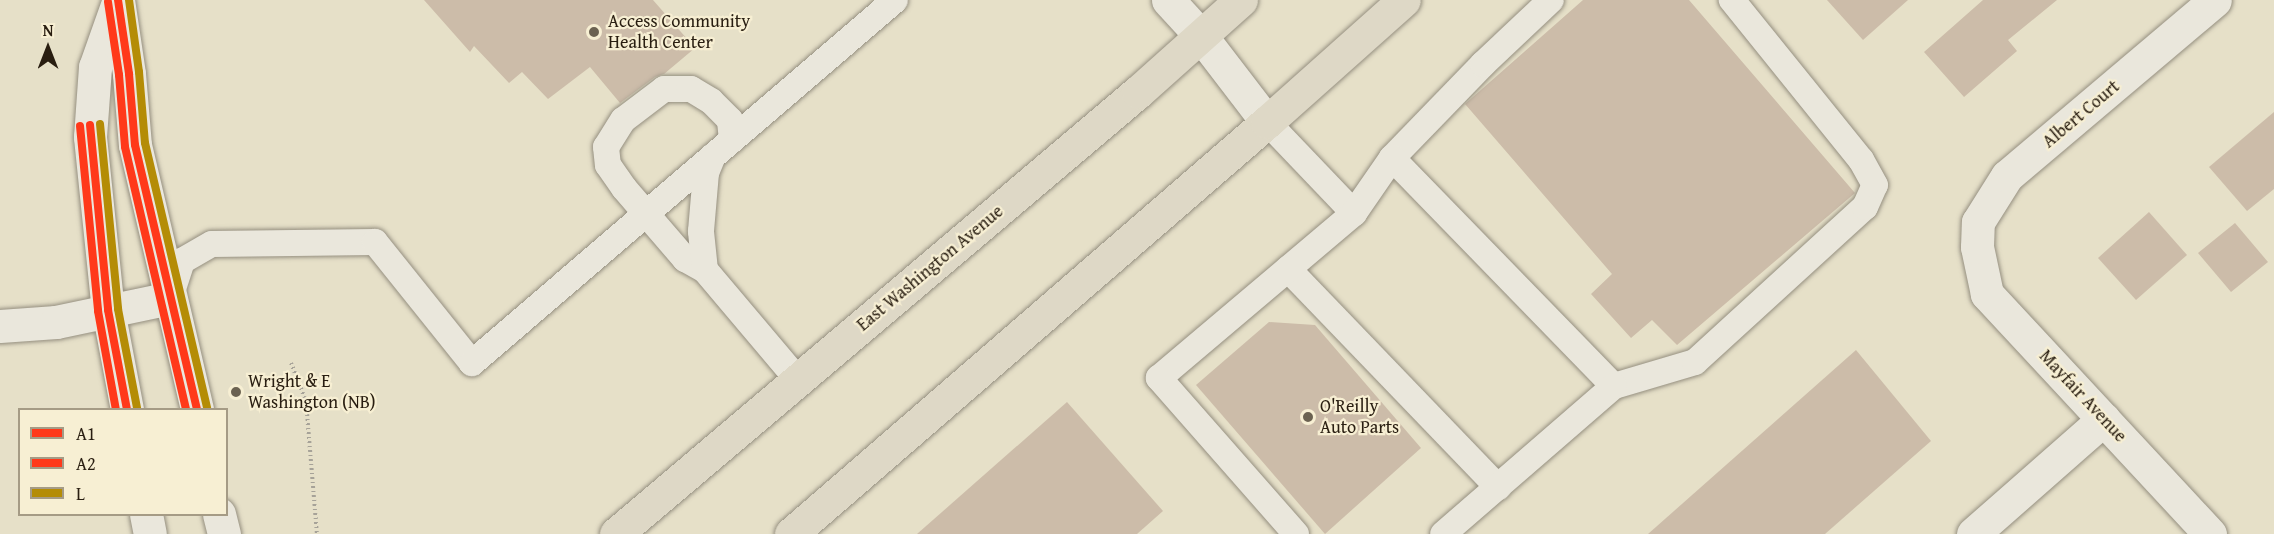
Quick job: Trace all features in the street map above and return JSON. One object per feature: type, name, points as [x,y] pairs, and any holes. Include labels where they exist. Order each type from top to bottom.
[{"type":"main road","name":"East Washington Avenue","points":[[616,534],[1241,0]]},
{"type":"main road","points":[[791,534],[1267,122],[1404,0]]},
{"type":"street","points":[[1168,0],[1201,36],[1267,122]]},
{"type":"street","name":"Albert Court","points":[[1977,247],[1978,222],[2007,176],[2215,0]]},
{"type":"street","points":[[117,2],[129,74],[135,145],[197,408]]},
{"type":"street","points":[[117,2],[95,66],[90,137],[108,310],[127,408]]},
{"type":"street","name":"Mayfair Avenue","points":[[1977,247],[1987,294],[2210,534]]},
{"type":"street","points":[[0,326],[56,322],[170,298]]},
{"type":"street","points":[[1973,534],[2104,419]]},
{"type":"street","points":[[147,516],[150,534]]},
{"type":"street","points":[[220,516],[224,534]]},
{"type":"lane","points":[[170,298],[183,261],[212,244],[375,242],[472,363],[895,0]]},
{"type":"lane","points":[[1296,534],[1159,378],[1354,213],[1392,158],[1483,64],[1551,0]]},
{"type":"lane","points":[[1443,534],[1614,386],[1695,362],[1865,207],[1875,185],[1861,160],[1732,0]]},
{"type":"lane","points":[[705,270],[702,220],[706,173],[723,148],[730,120],[711,101],[691,89],[663,89],[642,102],[622,120],[606,147],[608,165],[685,259],[705,270],[798,380]]},
{"type":"lane","points":[[1267,122],[1354,213]]},
{"type":"lane","points":[[1392,158],[1614,386]]},
{"type":"lane","points":[[1288,269],[1498,487]]},
{"type":"path","points":[[291,363],[306,400],[317,534]]},
{"type":"building","points":[[424,0],[653,0],[695,48],[664,74],[655,77],[620,103],[590,67],[548,99],[522,72],[509,83],[474,46],[470,52]]},
{"type":"building","points":[[1583,0],[1689,0],[1855,193],[1677,345],[1652,320],[1631,338],[1591,294],[1612,274],[1465,104]]},
{"type":"building","points":[[1827,0],[1908,0],[1863,40]]},
{"type":"building","points":[[1983,0],[2057,0],[2008,40],[2017,51],[1964,97],[1924,52]]},
{"type":"building","points":[[2274,112],[2274,189],[2247,211],[2209,167]]},
{"type":"building","points":[[2149,212],[2187,255],[2136,300],[2098,258]]},
{"type":"building","points":[[2235,223],[2268,262],[2231,292],[2198,253]]},
{"type":"building","name":"O'Reilly Auto Parts","points":[[1269,322],[1315,325],[1421,448],[1325,534],[1196,385]]},
{"type":"building","points":[[1856,350],[1931,441],[1825,534],[1648,534]]},
{"type":"building","points":[[1067,402],[1163,511],[1137,534],[917,534]]},
{"type":"transit line","name":"A1","points":[[118,0],[129,74],[135,145],[197,408]]},
{"type":"transit line","name":"L","points":[[129,0],[139,72],[145,143],[207,408]]},
{"type":"transit line","name":"A2","points":[[108,2],[119,75],[125,147],[186,408]]},
{"type":"transit line","name":"L","points":[[100,124],[118,309],[137,408]]},
{"type":"transit line","name":"A1","points":[[90,125],[108,310],[127,408]]},
{"type":"transit line","name":"A2","points":[[80,126],[98,311],[116,408]]},
{"type":"place","name":"Access Community Health Center","points":[[594,32]]},
{"type":"place","name":"Wright & E Washington (NB)","points":[[236,392]]},
{"type":"place","name":"O'Reilly Auto Parts","points":[[1308,417]]}]
